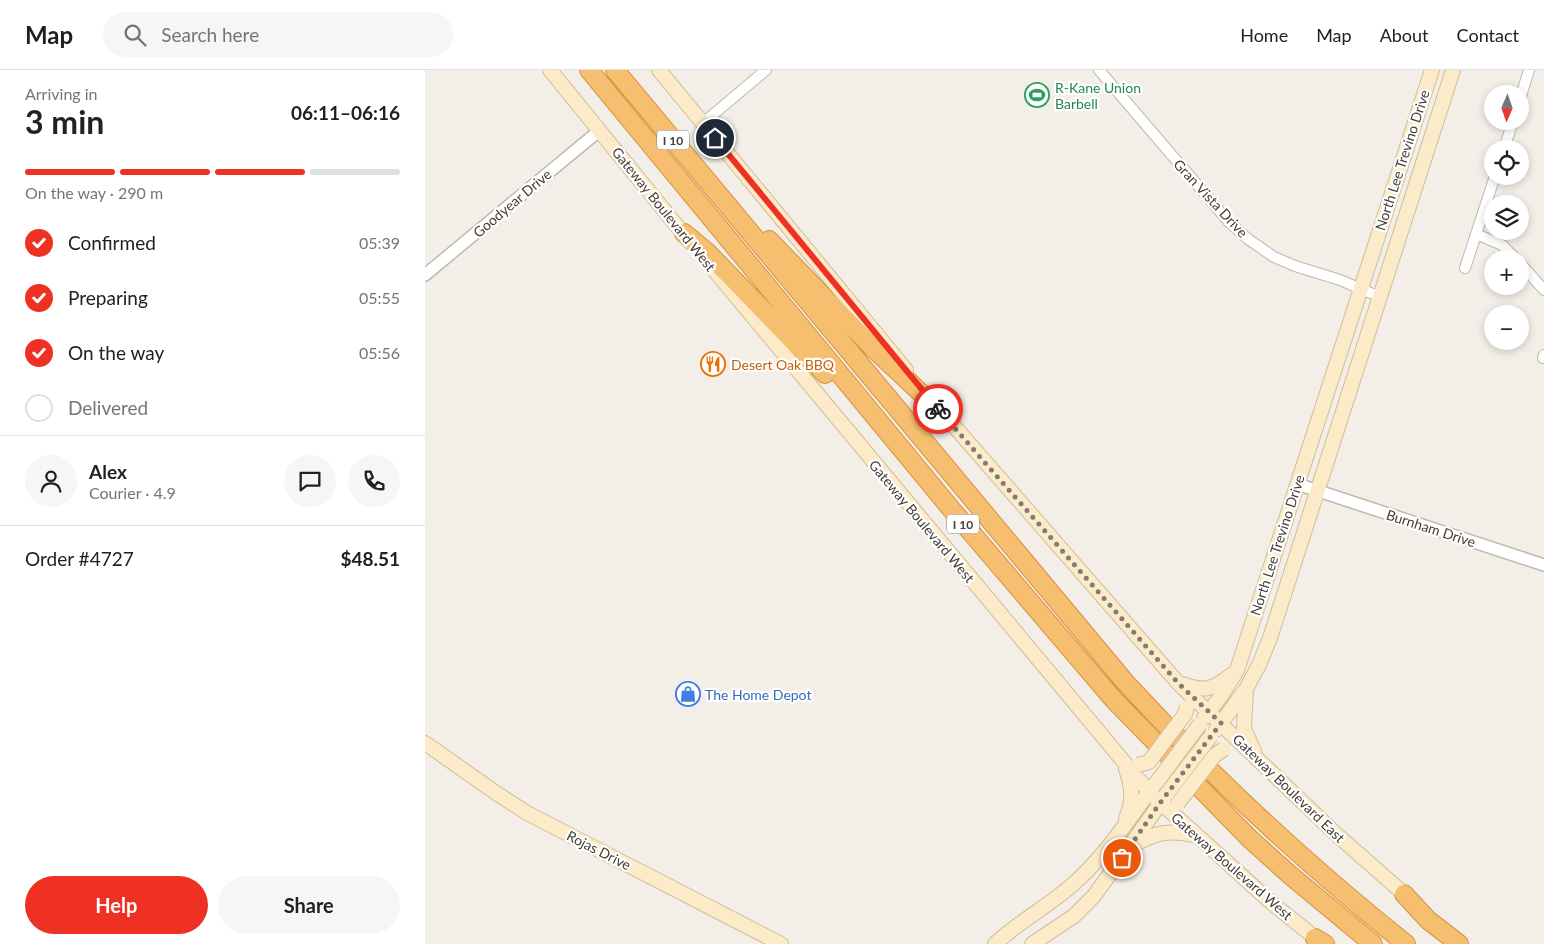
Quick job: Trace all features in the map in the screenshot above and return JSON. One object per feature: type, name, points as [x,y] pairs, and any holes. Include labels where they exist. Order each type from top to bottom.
[{"type":"highway","name":"I 10","points":[[589,70],[952,510],[1114,700],[1250,839],[1373,944]]},
{"type":"highway","name":"I 10","points":[[615,70],[1149,708],[1260,820],[1316,870],[1406,944]]},
{"type":"highway","points":[[732,211],[787,257],[867,342],[938,409]]},
{"type":"highway","points":[[683,233],[708,253],[795,342],[901,460],[952,510]]},
{"type":"highway","points":[[1404,894],[1428,920],[1459,944]]},
{"type":"main road","name":"Gateway Boulevard West","points":[[550,70],[683,233],[1182,823],[1273,904],[1321,942]]},
{"type":"main road","name":"Gateway Boulevard East","points":[[659,70],[938,409],[1179,684],[1336,834],[1404,894],[1467,944]]},
{"type":"main road","name":"North Lee Trevino Drive","points":[[995,944],[1071,887],[1096,861],[1221,696],[1237,670],[1432,70]]},
{"type":"main road","name":"North Lee Trevino Drive","points":[[1032,944],[1084,907],[1106,882],[1163,800],[1246,689],[1259,665],[1270,638],[1453,70]]},
{"type":"main road","points":[[1179,684],[1194,688],[1210,688],[1218,686],[1237,670]]},
{"type":"main road","points":[[1118,834],[1131,804],[1131,764],[1149,762],[1185,714],[1187,707],[1179,684]]},
{"type":"main road","points":[[1246,689],[1244,728],[1256,757]]},
{"type":"main road","name":"Rojas Drive","points":[[425,743],[527,813],[781,944]]},
{"type":"main road","points":[[1182,823],[1177,811],[1178,802],[1215,755],[1224,749],[1256,757]]},
{"type":"main road","points":[[1130,846],[1163,832],[1176,831],[1196,835]]},
{"type":"street","points":[[703,123],[766,70]]},
{"type":"street","name":"Gran Vista Drive","points":[[1099,70],[1229,222],[1247,239],[1274,257],[1361,288],[1380,297]]},
{"type":"street","points":[[1524,85],[1529,70]]},
{"type":"street","name":"Goodyear Drive","points":[[425,275],[600,130]]},
{"type":"street","points":[[1465,268],[1492,185]]},
{"type":"street","points":[[1476,234],[1502,246],[1506,250]]},
{"type":"street","points":[[1529,273],[1544,290]]},
{"type":"street","name":"Burnham Drive","points":[[1297,484],[1544,565]]},
{"type":"way so far","points":[[938,409],[1179,684],[1221,723],[1160,803],[1122,858]]},
{"type":"place","name":"R-Kane Union Barbell","points":[[1037,95]]},
{"type":"place","name":"Desert Oak BBQ","points":[[713,364]]},
{"type":"place","name":"The Home Depot","points":[[688,694]]},
{"type":"route","points":[[715,138],[938,409]]}]
